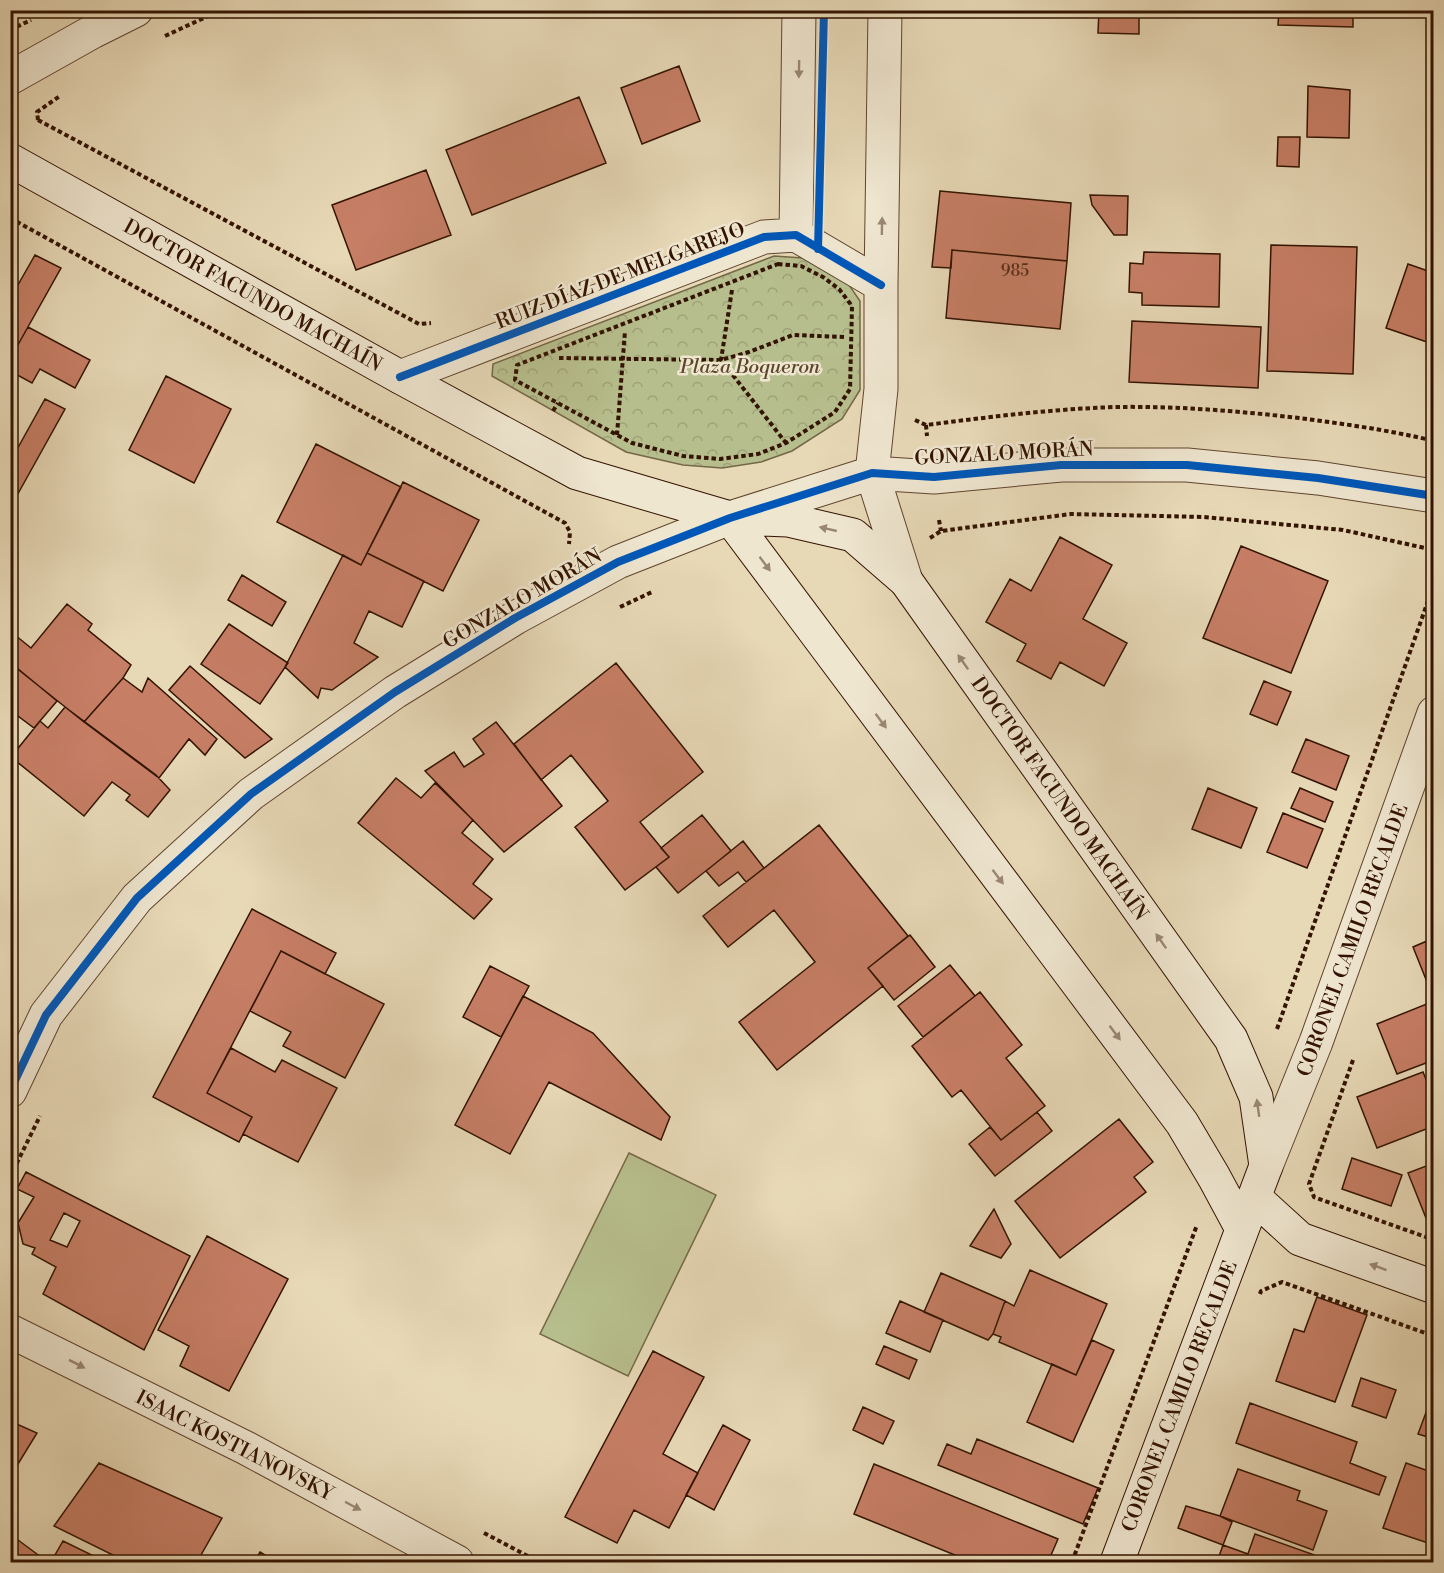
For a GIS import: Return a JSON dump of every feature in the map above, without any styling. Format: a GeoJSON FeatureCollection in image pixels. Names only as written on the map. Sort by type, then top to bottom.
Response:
{"type":"FeatureCollection","features":[{"type":"Feature","properties":{"kind":"street"},"geometry":{"type":"LineString","coordinates":[[10,78],[136,10]]}},
{"type":"Feature","properties":{"kind":"street"},"geometry":{"type":"LineString","coordinates":[[799,10],[796,235],[881,285]]}},
{"type":"Feature","properties":{"kind":"street"},"geometry":{"type":"LineString","coordinates":[[885,10],[881,389],[872,473],[906,581]]}},
{"type":"Feature","properties":{"kind":"street","name":"DOCTOR FACUNDO MACHAÍN"},"geometry":{"type":"LineString","coordinates":[[10,160],[577,473],[730,518],[788,520],[853,535],[906,581],[1231,1040],[1256,1097],[1266,1166],[1242,1230]]}},
{"type":"Feature","properties":{"kind":"street","name":"RUIZ DÍAZ DE MELGAREJO"},"geometry":{"type":"LineString","coordinates":[[400,376],[764,237],[796,235]]}},
{"type":"Feature","properties":{"kind":"street","name":"GONZALO MORÁN"},"geometry":{"type":"LineString","coordinates":[[10,1091],[46,1015],[137,898],[251,794],[395,692],[515,618],[618,562],[730,518],[872,473],[933,477],[1061,465],[1187,465],[1318,478],[1434,496]]}},
{"type":"Feature","properties":{"kind":"street"},"geometry":{"type":"LineString","coordinates":[[730,518],[1182,1123],[1242,1230]]}},
{"type":"Feature","properties":{"kind":"street","name":"CORONEL CAMILO RECALDE"},"geometry":{"type":"LineString","coordinates":[[1266,1166],[1316,1042],[1434,713]]}},
{"type":"Feature","properties":{"kind":"street"},"geometry":{"type":"LineString","coordinates":[[1254,1197],[1300,1239],[1434,1287]]}},
{"type":"Feature","properties":{"kind":"street","name":"CORONEL CAMILO RECALDE"},"geometry":{"type":"LineString","coordinates":[[1117,1563],[1242,1230]]}},
{"type":"Feature","properties":{"kind":"street","name":"ISAAC KOSTIANOVSKY"},"geometry":{"type":"LineString","coordinates":[[10,1331],[246,1448],[457,1563]]}},
{"type":"Feature","properties":{"kind":"path"},"geometry":{"type":"LineString","coordinates":[[31,127],[38,120],[420,324],[441,322]]}},
{"type":"Feature","properties":{"kind":"path"},"geometry":{"type":"LineString","coordinates":[[10,218],[565,523],[570,532],[570,544],[560,549]]}},
{"type":"Feature","properties":{"kind":"path"},"geometry":{"type":"LineString","coordinates":[[778,264],[801,266],[840,289],[852,306],[850,389],[835,412],[786,443],[758,454],[720,459],[683,456],[632,443],[515,380],[517,365],[625,324],[778,264]]}},
{"type":"Feature","properties":{"kind":"path"},"geometry":{"type":"LineString","coordinates":[[733,282],[721,360],[786,443]]}},
{"type":"Feature","properties":{"kind":"path"},"geometry":{"type":"LineString","coordinates":[[617,435],[625,324]]}},
{"type":"Feature","properties":{"kind":"path"},"geometry":{"type":"LineString","coordinates":[[558,358],[721,360],[793,335],[835,336]]}},
{"type":"Feature","properties":{"kind":"path"},"geometry":{"type":"LineString","coordinates":[[536,358],[547,358]]}},
{"type":"Feature","properties":{"kind":"path"},"geometry":{"type":"LineString","coordinates":[[553,411],[558,403]]}},
{"type":"Feature","properties":{"kind":"path"},"geometry":{"type":"LineString","coordinates":[[506,491],[511,484]]}},
{"type":"Feature","properties":{"kind":"path"},"geometry":{"type":"LineString","coordinates":[[939,520],[941,531],[1071,514],[1204,517],[1343,530],[1434,550]]}},
{"type":"Feature","properties":{"kind":"path"},"geometry":{"type":"LineString","coordinates":[[611,611],[653,592]]}},
{"type":"Feature","properties":{"kind":"path"},"geometry":{"type":"LineString","coordinates":[[10,1178],[44,1106]]}},
{"type":"Feature","properties":{"kind":"path"},"geometry":{"type":"LineString","coordinates":[[1309,1184],[1314,1197],[1434,1240]]}},
{"type":"Feature","properties":{"kind":"path"},"geometry":{"type":"LineString","coordinates":[[1072,1563],[1198,1222]]}},
{"type":"Feature","properties":{"kind":"path"},"geometry":{"type":"LineString","coordinates":[[1257,1302],[1261,1291],[1282,1282],[1434,1336]]}},
{"type":"Feature","properties":{"kind":"path"},"geometry":{"type":"LineString","coordinates":[[478,1530],[538,1563]]}},
{"type":"Feature","properties":{"kind":"green space","name":"Plaza Boqueron"},"geometry":{"type":"Polygon","coordinates":[[[774,256],[803,258],[847,282],[860,301],[860,390],[842,419],[792,451],[761,462],[722,468],[683,465],[626,452],[492,376],[493,364],[774,256]]]}},
{"type":"Feature","properties":{"kind":"green space"},"geometry":{"type":"Polygon","coordinates":[[[629,1153],[716,1195],[628,1376],[540,1334],[629,1153]]]}},
{"type":"Feature","properties":{"kind":"building"},"geometry":{"type":"Polygon","coordinates":[[[1099,10],[1139,10],[1139,34],[1098,33],[1099,10]]]}},
{"type":"Feature","properties":{"kind":"building"},"geometry":{"type":"Polygon","coordinates":[[[1279,10],[1353,10],[1353,27],[1278,25],[1279,10]]]}},
{"type":"Feature","properties":{"kind":"building"},"geometry":{"type":"Polygon","coordinates":[[[679,66],[700,121],[642,144],[621,88],[679,66]]]}},
{"type":"Feature","properties":{"kind":"building"},"geometry":{"type":"Polygon","coordinates":[[[1308,86],[1350,90],[1349,138],[1307,137],[1308,86]]]}},
{"type":"Feature","properties":{"kind":"building"},"geometry":{"type":"Polygon","coordinates":[[[579,97],[606,163],[472,215],[446,150],[579,97]]]}},
{"type":"Feature","properties":{"kind":"building"},"geometry":{"type":"Polygon","coordinates":[[[1278,137],[1300,137],[1299,167],[1277,166],[1278,137]]]}},
{"type":"Feature","properties":{"kind":"building"},"geometry":{"type":"Polygon","coordinates":[[[426,170],[451,235],[356,270],[332,205],[426,170]]]}},
{"type":"Feature","properties":{"kind":"building"},"geometry":{"type":"Polygon","coordinates":[[[940,191],[1071,203],[1067,261],[952,250],[951,268],[932,267],[940,191]]]}},
{"type":"Feature","properties":{"kind":"building"},"geometry":{"type":"Polygon","coordinates":[[[1090,195],[1128,196],[1127,235],[1114,235],[1092,205],[1090,195]]]}},
{"type":"Feature","properties":{"kind":"building"},"geometry":{"type":"Polygon","coordinates":[[[1271,245],[1357,247],[1353,374],[1267,371],[1271,245]]]}},
{"type":"Feature","properties":{"kind":"building"},"geometry":{"type":"Polygon","coordinates":[[[952,250],[1067,261],[1060,329],[946,318],[952,250]]]}},
{"type":"Feature","properties":{"kind":"building"},"geometry":{"type":"Polygon","coordinates":[[[1144,252],[1220,254],[1219,307],[1142,305],[1142,293],[1129,292],[1130,263],[1143,264],[1144,252]]]}},
{"type":"Feature","properties":{"kind":"building"},"geometry":{"type":"Polygon","coordinates":[[[35,255],[61,268],[10,359],[10,299],[35,255]]]}},
{"type":"Feature","properties":{"kind":"building"},"geometry":{"type":"Polygon","coordinates":[[[1408,264],[1434,273],[1434,321],[1427,342],[1386,328],[1408,264]]]}},
{"type":"Feature","properties":{"kind":"building"},"geometry":{"type":"Polygon","coordinates":[[[1132,321],[1261,327],[1258,388],[1129,382],[1132,321]]]}},
{"type":"Feature","properties":{"kind":"building"},"geometry":{"type":"Polygon","coordinates":[[[28,327],[90,360],[75,388],[40,369],[32,383],[10,371],[10,359],[28,327]]]}},
{"type":"Feature","properties":{"kind":"building"},"geometry":{"type":"Polygon","coordinates":[[[166,376],[231,409],[194,483],[129,450],[166,376]]]}},
{"type":"Feature","properties":{"kind":"building"},"geometry":{"type":"Polygon","coordinates":[[[45,399],[65,409],[10,508],[10,462],[45,399]]]}},
{"type":"Feature","properties":{"kind":"building"},"geometry":{"type":"Polygon","coordinates":[[[316,444],[401,487],[361,565],[277,522],[316,444]]]}},
{"type":"Feature","properties":{"kind":"building"},"geometry":{"type":"Polygon","coordinates":[[[403,482],[479,520],[443,591],[367,553],[403,482]]]}},
{"type":"Feature","properties":{"kind":"building"},"geometry":{"type":"Polygon","coordinates":[[[1060,537],[1112,565],[1083,619],[1127,643],[1104,686],[1060,662],[1051,679],[1017,661],[1026,644],[986,622],[1010,579],[1031,591],[1060,537]]]}},
{"type":"Feature","properties":{"kind":"building"},"geometry":{"type":"Polygon","coordinates":[[[1241,546],[1328,581],[1291,673],[1203,638],[1241,546]]]}},
{"type":"Feature","properties":{"kind":"building"},"geometry":{"type":"Polygon","coordinates":[[[367,553],[424,581],[402,627],[369,611],[354,643],[378,657],[332,690],[321,688],[318,698],[285,667],[343,555],[361,565],[367,553]]]}},
{"type":"Feature","properties":{"kind":"building"},"geometry":{"type":"Polygon","coordinates":[[[242,575],[286,602],[272,626],[228,600],[242,575]]]}},
{"type":"Feature","properties":{"kind":"building"},"geometry":{"type":"Polygon","coordinates":[[[67,604],[92,624],[88,630],[131,665],[123,678],[84,722],[10,663],[10,631],[31,648],[67,604]]]}},
{"type":"Feature","properties":{"kind":"building"},"geometry":{"type":"Polygon","coordinates":[[[229,624],[288,663],[260,704],[201,664],[229,624]]]}},
{"type":"Feature","properties":{"kind":"building"},"geometry":{"type":"Polygon","coordinates":[[[616,663],[703,772],[640,822],[669,857],[625,890],[575,827],[608,801],[571,755],[541,780],[514,744],[616,663]]]}},
{"type":"Feature","properties":{"kind":"building"},"geometry":{"type":"Polygon","coordinates":[[[190,666],[272,739],[245,758],[169,690],[190,666]]]}},
{"type":"Feature","properties":{"kind":"building"},"geometry":{"type":"Polygon","coordinates":[[[17,668],[57,701],[34,728],[10,710],[14,705],[10,702],[10,675],[17,668]]]}},
{"type":"Feature","properties":{"kind":"building"},"geometry":{"type":"Polygon","coordinates":[[[123,678],[142,692],[148,678],[217,739],[205,755],[189,739],[159,778],[84,722],[123,678]]]}},
{"type":"Feature","properties":{"kind":"building"},"geometry":{"type":"Polygon","coordinates":[[[1264,681],[1291,692],[1277,725],[1250,714],[1264,681]]]}},
{"type":"Feature","properties":{"kind":"building"},"geometry":{"type":"Polygon","coordinates":[[[65,707],[156,775],[170,790],[148,817],[126,800],[130,795],[112,782],[84,816],[11,757],[40,721],[48,728],[65,707]]]}},
{"type":"Feature","properties":{"kind":"building"},"geometry":{"type":"Polygon","coordinates":[[[496,722],[562,806],[504,852],[425,771],[454,752],[464,767],[484,754],[473,739],[496,722]]]}},
{"type":"Feature","properties":{"kind":"building"},"geometry":{"type":"Polygon","coordinates":[[[1306,739],[1349,756],[1336,790],[1292,772],[1306,739]]]}},
{"type":"Feature","properties":{"kind":"building"},"geometry":{"type":"Polygon","coordinates":[[[396,778],[421,798],[435,783],[473,820],[462,833],[493,859],[473,884],[492,899],[474,919],[358,823],[396,778]]]}},
{"type":"Feature","properties":{"kind":"building"},"geometry":{"type":"Polygon","coordinates":[[[1208,788],[1257,808],[1241,848],[1192,829],[1208,788]]]}},
{"type":"Feature","properties":{"kind":"building"},"geometry":{"type":"Polygon","coordinates":[[[1300,788],[1333,802],[1325,822],[1291,808],[1300,788]]]}},
{"type":"Feature","properties":{"kind":"building"},"geometry":{"type":"Polygon","coordinates":[[[1283,813],[1323,829],[1307,868],[1267,852],[1283,813]]]}},
{"type":"Feature","properties":{"kind":"building"},"geometry":{"type":"Polygon","coordinates":[[[702,815],[731,851],[678,893],[656,867],[669,857],[661,848],[702,815]]]}},
{"type":"Feature","properties":{"kind":"building"},"geometry":{"type":"Polygon","coordinates":[[[819,825],[908,936],[868,968],[883,986],[777,1070],[739,1022],[815,962],[774,910],[728,947],[703,916],[819,825]]]}},
{"type":"Feature","properties":{"kind":"building"},"geometry":{"type":"Polygon","coordinates":[[[743,841],[764,868],[746,882],[738,872],[719,886],[706,871],[743,841]]]}},
{"type":"Feature","properties":{"kind":"building"},"geometry":{"type":"Polygon","coordinates":[[[252,909],[336,953],[325,974],[281,951],[207,1093],[252,1117],[239,1142],[153,1097],[252,909]]]}},
{"type":"Feature","properties":{"kind":"building"},"geometry":{"type":"Polygon","coordinates":[[[910,935],[935,967],[894,1000],[868,968],[910,935]]]}},
{"type":"Feature","properties":{"kind":"building"},"geometry":{"type":"Polygon","coordinates":[[[1434,938],[1434,997],[1433,997],[1413,947],[1434,938]]]}},
{"type":"Feature","properties":{"kind":"building"},"geometry":{"type":"Polygon","coordinates":[[[281,951],[384,1004],[345,1078],[283,1046],[291,1032],[250,1011],[281,951]]]}},
{"type":"Feature","properties":{"kind":"building"},"geometry":{"type":"Polygon","coordinates":[[[950,965],[975,996],[923,1037],[898,1006],[950,965]]]}},
{"type":"Feature","properties":{"kind":"building"},"geometry":{"type":"Polygon","coordinates":[[[490,966],[529,986],[501,1037],[463,1017],[490,966]]]}},
{"type":"Feature","properties":{"kind":"building"},"geometry":{"type":"Polygon","coordinates":[[[980,992],[1022,1045],[1006,1058],[1045,1106],[1001,1140],[961,1090],[952,1097],[912,1046],[980,992]]]}},
{"type":"Feature","properties":{"kind":"building"},"geometry":{"type":"Polygon","coordinates":[[[523,996],[593,1033],[670,1117],[661,1140],[549,1082],[510,1154],[455,1125],[523,996]]]}},
{"type":"Feature","properties":{"kind":"building"},"geometry":{"type":"Polygon","coordinates":[[[1434,1001],[1434,1060],[1397,1074],[1377,1024],[1434,1001]]]}},
{"type":"Feature","properties":{"kind":"building"},"geometry":{"type":"Polygon","coordinates":[[[231,1048],[275,1072],[282,1060],[337,1088],[298,1162],[243,1134],[252,1117],[207,1093],[231,1048]]]}},
{"type":"Feature","properties":{"kind":"building"},"geometry":{"type":"Polygon","coordinates":[[[1423,1072],[1434,1099],[1434,1126],[1377,1148],[1357,1097],[1423,1072]]]}},
{"type":"Feature","properties":{"kind":"building"},"geometry":{"type":"Polygon","coordinates":[[[1037,1112],[1052,1131],[995,1176],[969,1144],[990,1127],[1001,1140],[1037,1112]]]}},
{"type":"Feature","properties":{"kind":"building"},"geometry":{"type":"Polygon","coordinates":[[[1119,1119],[1153,1162],[1134,1177],[1146,1192],[1060,1258],[1015,1201],[1119,1119]]]}},
{"type":"Feature","properties":{"kind":"building"},"geometry":{"type":"Polygon","coordinates":[[[1352,1158],[1402,1175],[1391,1206],[1342,1189],[1352,1158]]]}},
{"type":"Feature","properties":{"kind":"building"},"geometry":{"type":"Polygon","coordinates":[[[1434,1163],[1434,1221],[1428,1223],[1408,1173],[1434,1163]]]}},
{"type":"Feature","properties":{"kind":"building"},"geometry":{"type":"Polygon","coordinates":[[[26,1172],[190,1256],[144,1350],[43,1294],[56,1267],[32,1254],[35,1248],[23,1244],[18,1223],[34,1197],[17,1189],[26,1172]],[[64,1213],[50,1240],[67,1247],[80,1221],[64,1213]]]}},
{"type":"Feature","properties":{"kind":"building"},"geometry":{"type":"Polygon","coordinates":[[[994,1209],[1011,1244],[1001,1258],[970,1246],[994,1209]]]}},
{"type":"Feature","properties":{"kind":"building"},"geometry":{"type":"Polygon","coordinates":[[[207,1236],[288,1279],[229,1391],[180,1366],[189,1346],[158,1330],[207,1236]]]}},
{"type":"Feature","properties":{"kind":"building"},"geometry":{"type":"Polygon","coordinates":[[[1030,1270],[1107,1304],[1076,1375],[999,1342],[1001,1337],[993,1334],[1005,1301],[1014,1306],[1030,1270]]]}},
{"type":"Feature","properties":{"kind":"building"},"geometry":{"type":"Polygon","coordinates":[[[941,1273],[1005,1301],[993,1334],[988,1340],[924,1312],[941,1273]]]}},
{"type":"Feature","properties":{"kind":"building"},"geometry":{"type":"Polygon","coordinates":[[[1317,1297],[1367,1315],[1335,1402],[1276,1381],[1294,1329],[1304,1332],[1317,1297]]]}},
{"type":"Feature","properties":{"kind":"building"},"geometry":{"type":"Polygon","coordinates":[[[900,1301],[943,1320],[930,1352],[886,1333],[900,1301]]]}},
{"type":"Feature","properties":{"kind":"building"},"geometry":{"type":"Polygon","coordinates":[[[1092,1340],[1114,1350],[1073,1442],[1027,1422],[1052,1364],[1076,1375],[1092,1340]]]}},
{"type":"Feature","properties":{"kind":"building"},"geometry":{"type":"Polygon","coordinates":[[[884,1346],[917,1360],[909,1379],[876,1364],[884,1346]]]}},
{"type":"Feature","properties":{"kind":"building"},"geometry":{"type":"Polygon","coordinates":[[[653,1351],[704,1377],[663,1454],[698,1473],[669,1528],[634,1510],[617,1543],[565,1517],[653,1351]]]}},
{"type":"Feature","properties":{"kind":"building"},"geometry":{"type":"Polygon","coordinates":[[[1361,1378],[1396,1390],[1386,1418],[1352,1406],[1361,1378]]]}},
{"type":"Feature","properties":{"kind":"building"},"geometry":{"type":"Polygon","coordinates":[[[1434,1391],[1434,1439],[1418,1434],[1434,1391]]]}},
{"type":"Feature","properties":{"kind":"building"},"geometry":{"type":"Polygon","coordinates":[[[1250,1403],[1357,1442],[1350,1463],[1386,1477],[1379,1495],[1236,1443],[1250,1403]]]}},
{"type":"Feature","properties":{"kind":"building"},"geometry":{"type":"Polygon","coordinates":[[[863,1407],[894,1421],[883,1444],[853,1430],[863,1407]]]}},
{"type":"Feature","properties":{"kind":"building"},"geometry":{"type":"Polygon","coordinates":[[[10,1421],[37,1433],[10,1477],[10,1421]]]}},
{"type":"Feature","properties":{"kind":"building"},"geometry":{"type":"Polygon","coordinates":[[[723,1425],[750,1440],[714,1510],[686,1495],[723,1425]]]}},
{"type":"Feature","properties":{"kind":"building"},"geometry":{"type":"Polygon","coordinates":[[[977,1439],[1098,1488],[1083,1524],[938,1465],[947,1444],[971,1454],[977,1439]]]}},
{"type":"Feature","properties":{"kind":"building"},"geometry":{"type":"Polygon","coordinates":[[[99,1463],[222,1518],[197,1562],[127,1562],[54,1526],[99,1463]]]}},
{"type":"Feature","properties":{"kind":"building"},"geometry":{"type":"Polygon","coordinates":[[[1406,1463],[1434,1473],[1434,1545],[1383,1528],[1406,1463]]]}},
{"type":"Feature","properties":{"kind":"building"},"geometry":{"type":"Polygon","coordinates":[[[874,1464],[1058,1539],[1048,1562],[972,1562],[854,1514],[874,1464]]]}},
{"type":"Feature","properties":{"kind":"building"},"geometry":{"type":"Polygon","coordinates":[[[1238,1469],[1300,1491],[1297,1500],[1327,1511],[1313,1550],[1220,1516],[1238,1469]]]}},
{"type":"Feature","properties":{"kind":"building"},"geometry":{"type":"Polygon","coordinates":[[[1186,1506],[1232,1522],[1223,1545],[1178,1528],[1186,1506]]]}},
{"type":"Feature","properties":{"kind":"building"},"geometry":{"type":"Polygon","coordinates":[[[10,1534],[45,1560],[43,1562],[10,1562],[10,1534]]]}},
{"type":"Feature","properties":{"kind":"building"},"geometry":{"type":"Polygon","coordinates":[[[1255,1534],[1334,1562],[1245,1562],[1255,1534]]]}},
{"type":"Feature","properties":{"kind":"building"},"geometry":{"type":"Polygon","coordinates":[[[63,1541],[100,1559],[98,1562],[51,1562],[63,1541]]]}},
{"type":"Feature","properties":{"kind":"building"},"geometry":{"type":"Polygon","coordinates":[[[1223,1545],[1248,1554],[1245,1562],[1217,1562],[1223,1545]]]}},
{"type":"Feature","properties":{"kind":"building"},"geometry":{"type":"Polygon","coordinates":[[[260,1552],[268,1557],[279,1562],[254,1562],[260,1552]]]}},
{"type":"Feature","properties":{"kind":"cycle path"},"geometry":{"type":"LineString","coordinates":[[818,249],[824,10]]}},
{"type":"Feature","properties":{"kind":"cycle path"},"geometry":{"type":"LineString","coordinates":[[400,377],[764,237],[796,235],[881,285]]}},
{"type":"Feature","properties":{"kind":"cycle path"},"geometry":{"type":"LineString","coordinates":[[10,1091],[46,1015],[137,898],[251,794],[395,692],[515,618],[618,562],[730,518],[872,473],[934,477],[1061,465],[1187,465],[1318,478],[1434,496]]}}]}
